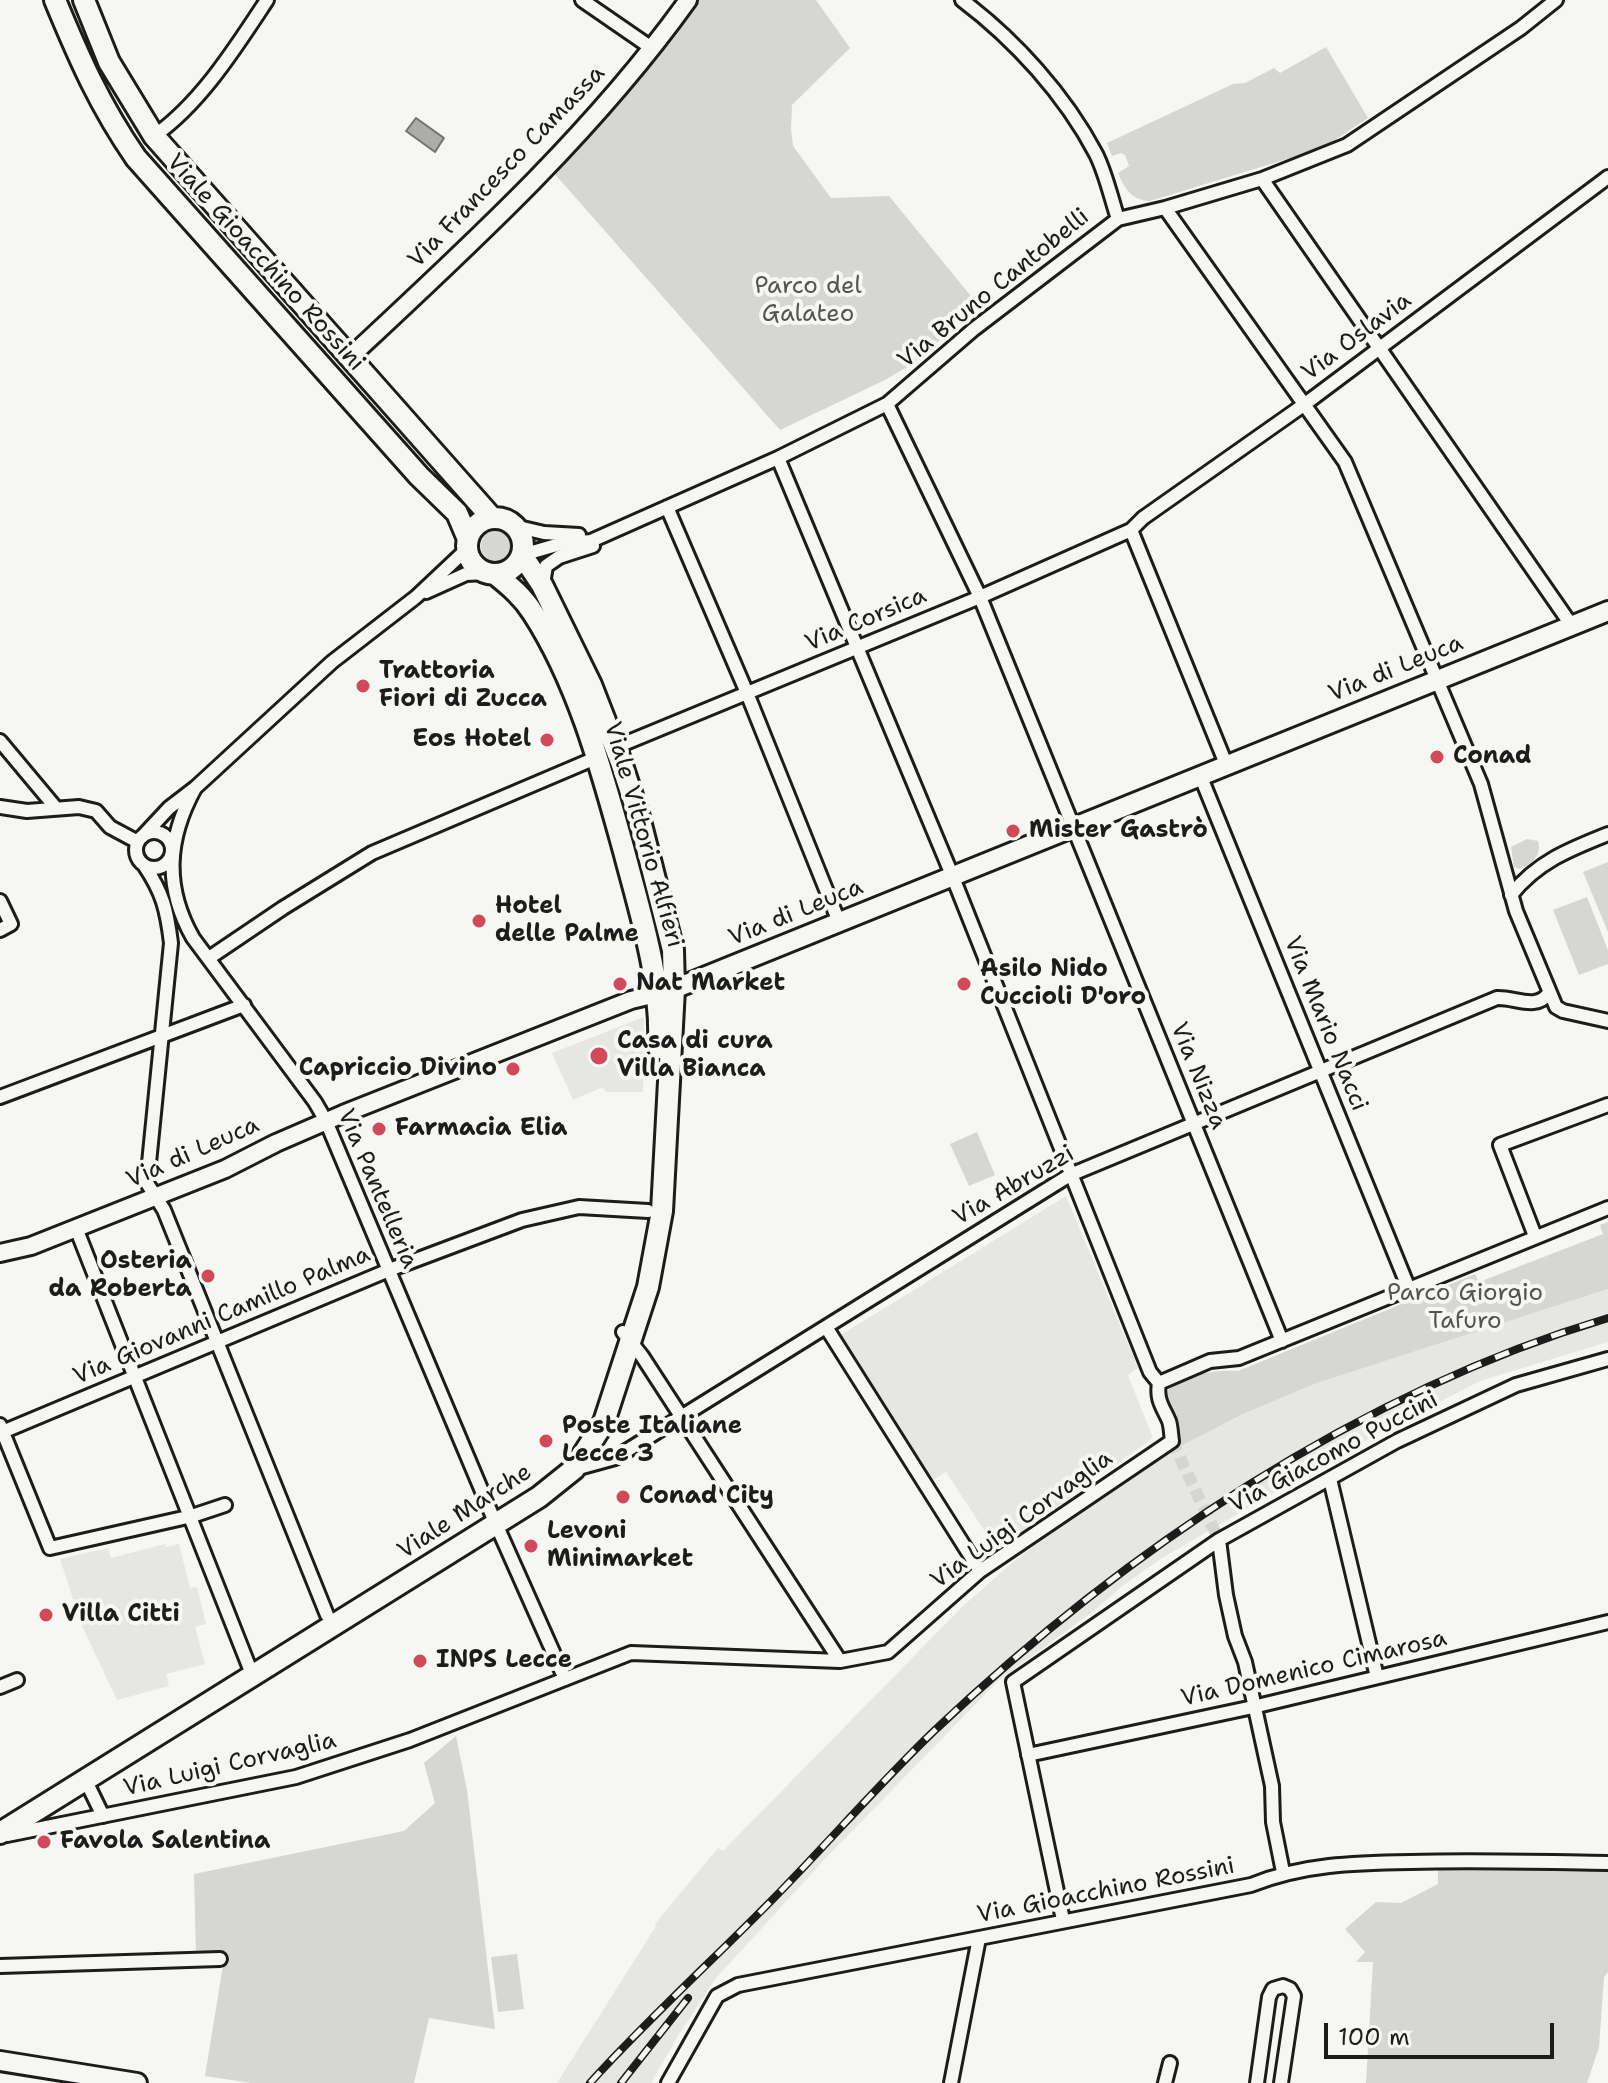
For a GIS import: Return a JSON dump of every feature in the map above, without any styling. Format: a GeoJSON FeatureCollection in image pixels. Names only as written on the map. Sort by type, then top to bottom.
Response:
{"type":"FeatureCollection","features":[{"type":"Feature","properties":{"kind":"main road","name":"Viale Gioacchino Rossini"},"geometry":{"type":"LineString","coordinates":[[55,0],[88,81],[136,158],[419,476],[457,513],[468,544]]}},
{"type":"Feature","properties":{"kind":"main road","name":"Viale Gioacchino Rossini"},"geometry":{"type":"LineString","coordinates":[[84,0],[109,62],[154,136],[492,518]]}},
{"type":"Feature","properties":{"kind":"main road"},"geometry":{"type":"LineString","coordinates":[[492,518],[504,519],[514,526],[523,544],[522,555],[507,572],[491,573],[470,559],[468,544],[473,529],[482,521],[492,518]]}},
{"type":"Feature","properties":{"kind":"main road","name":"Viale Vittorio Alfieri"},"geometry":{"type":"LineString","coordinates":[[522,555],[542,585],[591,685],[607,752]]}},
{"type":"Feature","properties":{"kind":"main road","name":"Viale Vittorio Alfieri"},"geometry":{"type":"LineString","coordinates":[[491,573],[515,590],[533,613],[639,817],[673,950],[666,991]]}},
{"type":"Feature","properties":{"kind":"main road","name":"Via di Leuca"},"geometry":{"type":"LineString","coordinates":[[666,991],[1608,611]]}},
{"type":"Feature","properties":{"kind":"main road","name":"Viale Marche"},"geometry":{"type":"LineString","coordinates":[[0,1834],[250,1670],[327,1615],[494,1519],[539,1497],[574,1469],[604,1422],[627,1337],[653,1179],[660,1027],[666,991]]}},
{"type":"Feature","properties":{"kind":"main road","name":"Viale Marche"},"geometry":{"type":"LineString","coordinates":[[0,1818],[250,1670],[377,1600],[494,1519],[566,1459],[591,1415],[648,1287],[662,1211],[666,991]]}},
{"type":"Feature","properties":{"kind":"main road"},"geometry":{"type":"LineString","coordinates":[[0,2061],[137,2083]]}},
{"type":"Feature","properties":{"kind":"street"},"geometry":{"type":"LineString","coordinates":[[154,136],[167,127],[227,61],[267,0]]}},
{"type":"Feature","properties":{"kind":"street"},"geometry":{"type":"LineString","coordinates":[[582,0],[653,49]]}},
{"type":"Feature","properties":{"kind":"street","name":"Via Francesco Camassa"},"geometry":{"type":"LineString","coordinates":[[349,358],[497,219],[571,142],[653,49],[688,0]]}},
{"type":"Feature","properties":{"kind":"street"},"geometry":{"type":"LineString","coordinates":[[962,0],[1007,39],[1055,92],[1096,155],[1118,219]]}},
{"type":"Feature","properties":{"kind":"street","name":"Via Bruno Cantobelli"},"geometry":{"type":"LineString","coordinates":[[610,531],[778,458],[887,404],[974,329],[1118,219],[1262,179],[1347,145],[1521,28],[1556,0]]}},
{"type":"Feature","properties":{"kind":"street","name":"Via Oslavia"},"geometry":{"type":"LineString","coordinates":[[1131,530],[1143,518],[1305,404],[1608,177]]}},
{"type":"Feature","properties":{"kind":"street"},"geometry":{"type":"LineString","coordinates":[[1262,179],[1572,626]]}},
{"type":"Feature","properties":{"kind":"street"},"geometry":{"type":"LineString","coordinates":[[1165,208],[1345,462],[1481,784],[1511,895],[1556,1007],[1608,1021]]}},
{"type":"Feature","properties":{"kind":"street","name":"Via Nizza"},"geometry":{"type":"LineString","coordinates":[[887,404],[980,597],[1282,1341]]}},
{"type":"Feature","properties":{"kind":"street","name":"Via Luigi Corvaglia"},"geometry":{"type":"LineString","coordinates":[[0,1834],[296,1777],[410,1740],[631,1653],[840,1661],[888,1652],[980,1571],[1172,1441],[1169,1422],[1161,1409],[1157,1393],[1159,1383],[1150,1372],[952,875],[778,458]]}},
{"type":"Feature","properties":{"kind":"street"},"geometry":{"type":"LineString","coordinates":[[667,507],[747,693],[839,922]]}},
{"type":"Feature","properties":{"kind":"street"},"geometry":{"type":"LineString","coordinates":[[514,526],[570,536],[610,531]]}},
{"type":"Feature","properties":{"kind":"street"},"geometry":{"type":"LineString","coordinates":[[1131,530],[1226,764]]}},
{"type":"Feature","properties":{"kind":"street","name":"Via Corsica"},"geometry":{"type":"LineString","coordinates":[[209,958],[372,853],[980,597],[1131,530]]}},
{"type":"Feature","properties":{"kind":"street"},"geometry":{"type":"LineString","coordinates":[[522,555],[560,544],[591,541],[610,531]]}},
{"type":"Feature","properties":{"kind":"street"},"geometry":{"type":"LineString","coordinates":[[542,585],[546,566],[559,557],[593,546],[610,531]]}},
{"type":"Feature","properties":{"kind":"street"},"geometry":{"type":"LineString","coordinates":[[327,1615],[164,1210],[147,1183],[171,943],[166,906],[156,882],[136,850],[140,840],[169,808],[195,788],[332,662],[416,597],[468,544]]}},
{"type":"Feature","properties":{"kind":"street"},"geometry":{"type":"LineString","coordinates":[[416,597],[466,574],[491,573]]}},
{"type":"Feature","properties":{"kind":"street"},"geometry":{"type":"LineString","coordinates":[[0,741],[56,808]]}},
{"type":"Feature","properties":{"kind":"street","name":"Via Mario Nacci"},"geometry":{"type":"LineString","coordinates":[[1200,775],[1409,1289]]}},
{"type":"Feature","properties":{"kind":"street","name":"Via Pantelleria"},"geometry":{"type":"LineString","coordinates":[[195,788],[182,812],[172,849],[180,915],[193,938],[326,1121],[565,1679]]}},
{"type":"Feature","properties":{"kind":"street"},"geometry":{"type":"LineString","coordinates":[[0,807],[27,811],[79,807],[96,811],[110,827],[140,840]]}},
{"type":"Feature","properties":{"kind":"street"},"geometry":{"type":"LineString","coordinates":[[140,840],[154,832],[161,833],[172,849],[166,863],[151,868],[144,865]]}},
{"type":"Feature","properties":{"kind":"street"},"geometry":{"type":"LineString","coordinates":[[1511,895],[1541,864],[1608,834]]}},
{"type":"Feature","properties":{"kind":"street"},"geometry":{"type":"LineString","coordinates":[[0,901],[11,924],[0,930]]}},
{"type":"Feature","properties":{"kind":"street"},"geometry":{"type":"LineString","coordinates":[[171,943],[180,938],[193,938]]}},
{"type":"Feature","properties":{"kind":"street","name":"Via di Leuca"},"geometry":{"type":"LineString","coordinates":[[0,1253],[31,1246],[225,1169],[326,1121],[631,1000],[666,991]]}},
{"type":"Feature","properties":{"kind":"street","name":"Via Abruzzi"},"geometry":{"type":"LineString","coordinates":[[574,1469],[615,1458],[1070,1175],[1497,998],[1508,997],[1531,1003],[1543,1000],[1549,993]]}},
{"type":"Feature","properties":{"kind":"street"},"geometry":{"type":"LineString","coordinates":[[0,1097],[244,1005]]}},
{"type":"Feature","properties":{"kind":"street"},"geometry":{"type":"LineString","coordinates":[[1535,1236],[1500,1145],[1608,1105]]}},
{"type":"Feature","properties":{"kind":"street","name":"Via Giovanni Camillo Palma"},"geometry":{"type":"LineString","coordinates":[[1,1430],[389,1270],[522,1220],[579,1207],[648,1211]]}},
{"type":"Feature","properties":{"kind":"street"},"geometry":{"type":"LineString","coordinates":[[1159,1383],[1210,1361],[1239,1358],[1608,1208]]}},
{"type":"Feature","properties":{"kind":"street"},"geometry":{"type":"LineString","coordinates":[[76,1228],[192,1516],[250,1670]]}},
{"type":"Feature","properties":{"kind":"street"},"geometry":{"type":"LineString","coordinates":[[826,1327],[980,1571]]}},
{"type":"Feature","properties":{"kind":"street"},"geometry":{"type":"LineString","coordinates":[[627,1337],[840,1661]]}},
{"type":"Feature","properties":{"kind":"street","name":"Via Giacomo Puccini"},"geometry":{"type":"LineString","coordinates":[[1283,1872],[1273,1822],[1272,1786],[1245,1662],[1235,1636],[1226,1595],[1219,1540],[1397,1441],[1516,1385],[1608,1359]]}},
{"type":"Feature","properties":{"kind":"street"},"geometry":{"type":"LineString","coordinates":[[1,1430],[50,1548],[192,1516],[225,1505]]}},
{"type":"Feature","properties":{"kind":"street"},"geometry":{"type":"LineString","coordinates":[[1330,1479],[1377,1677]]}},
{"type":"Feature","properties":{"kind":"street"},"geometry":{"type":"LineString","coordinates":[[1063,1920],[1013,1682],[1219,1540]]}},
{"type":"Feature","properties":{"kind":"street","name":"Via Domenico Cimarosa"},"geometry":{"type":"LineString","coordinates":[[1028,1755],[1253,1707],[1608,1622]]}},
{"type":"Feature","properties":{"kind":"street"},"geometry":{"type":"LineString","coordinates":[[0,1687],[17,1680]]}},
{"type":"Feature","properties":{"kind":"street","name":"Via Luigi Corvaglia"},"geometry":{"type":"LineString","coordinates":[[85,1779],[103,1816]]}},
{"type":"Feature","properties":{"kind":"street","name":"Via Gioacchino Rossini"},"geometry":{"type":"LineString","coordinates":[[668,2083],[717,1996],[738,1985],[1251,1885],[1283,1872],[1328,1865],[1395,1862],[1608,1863]]}},
{"type":"Feature","properties":{"kind":"street"},"geometry":{"type":"LineString","coordinates":[[951,2083],[979,1938]]}},
{"type":"Feature","properties":{"kind":"street"},"geometry":{"type":"LineString","coordinates":[[0,1966],[220,1959]]}},
{"type":"Feature","properties":{"kind":"street"},"geometry":{"type":"LineString","coordinates":[[1257,2083],[1269,1997],[1273,1989],[1283,1986],[1290,1989],[1294,1996],[1281,2083]]}},
{"type":"Feature","properties":{"kind":"street"},"geometry":{"type":"LineString","coordinates":[[1165,2083],[1170,2063]]}},
{"type":"Feature","properties":{"kind":"shaded area"},"geometry":{"type":"Polygon","coordinates":[[[416,118],[444,138],[435,152],[406,131],[416,118]]]}},
{"type":"Feature","properties":{"kind":"shaded area","name":"Casa di cura Villa Bianca"},"geometry":{"type":"Polygon","coordinates":[[[644,1017],[643,1092],[606,1092],[603,1087],[573,1100],[552,1053],[644,1017]]]}},
{"type":"Feature","properties":{"kind":"shaded area"},"geometry":{"type":"Polygon","coordinates":[[[1066,1196],[1138,1368],[1128,1375],[1153,1438],[997,1550],[946,1472],[929,1482],[841,1335],[1066,1196]]]}},
{"type":"Feature","properties":{"kind":"shaded area"},"geometry":{"type":"Polygon","coordinates":[[[1608,1289],[1608,1342],[1480,1381],[1355,1446],[1162,1558],[1000,1679],[825,1859],[716,1978],[651,2083],[557,2083],[655,1924],[718,1848],[723,1851],[962,1607],[1014,1561],[1080,1512],[1181,1446],[1241,1415],[1314,1384],[1608,1289]]]}},
{"type":"Feature","properties":{"kind":"shaded area"},"geometry":{"type":"Polygon","coordinates":[[[165,1544],[166,1547],[179,1544],[190,1588],[197,1587],[206,1624],[195,1627],[205,1664],[166,1674],[169,1686],[117,1700],[82,1626],[60,1559],[108,1548],[111,1558],[165,1544]]]}},
{"type":"Feature","properties":{"kind":"green space","name":"Parco del Galateo"},"geometry":{"type":"Polygon","coordinates":[[[695,0],[816,0],[850,48],[792,105],[793,146],[831,198],[889,196],[979,306],[914,363],[780,430],[553,172],[695,0]]]}},
{"type":"Feature","properties":{"kind":"green space"},"geometry":{"type":"Polygon","coordinates":[[[1326,47],[1368,118],[1323,148],[1150,201],[1138,199],[1126,189],[1118,173],[1129,166],[1125,155],[1112,156],[1107,143],[1233,84],[1245,83],[1274,68],[1280,73],[1326,47]]]}},
{"type":"Feature","properties":{"kind":"green space"},"geometry":{"type":"Polygon","coordinates":[[[497,530],[508,535],[513,546],[508,557],[497,562],[486,557],[481,546],[486,535],[497,530]]]}},
{"type":"Feature","properties":{"kind":"green space"},"geometry":{"type":"Polygon","coordinates":[[[1527,839],[1538,841],[1539,850],[1532,862],[1519,869],[1514,867],[1511,847],[1527,839]]]}},
{"type":"Feature","properties":{"kind":"green space"},"geometry":{"type":"Polygon","coordinates":[[[1608,862],[1608,932],[1583,872],[1608,862]]]}},
{"type":"Feature","properties":{"kind":"green space"},"geometry":{"type":"Polygon","coordinates":[[[1587,897],[1608,950],[1608,964],[1579,975],[1553,910],[1587,897]]]}},
{"type":"Feature","properties":{"kind":"green space"},"geometry":{"type":"Polygon","coordinates":[[[977,1132],[995,1175],[969,1186],[950,1144],[977,1132]]]}},
{"type":"Feature","properties":{"kind":"green space","name":"Parco Giorgio Tafuro"},"geometry":{"type":"Polygon","coordinates":[[[1608,1222],[1608,1289],[1314,1384],[1241,1415],[1181,1446],[1176,1434],[1177,1415],[1168,1409],[1164,1398],[1168,1390],[1185,1379],[1219,1371],[1238,1371],[1475,1274],[1479,1282],[1603,1234],[1600,1225],[1608,1222]]]}},
{"type":"Feature","properties":{"kind":"green space"},"geometry":{"type":"Polygon","coordinates":[[[456,1736],[467,1790],[495,2029],[429,2018],[414,2083],[251,2083],[205,2076],[225,1953],[196,1953],[194,1874],[404,1831],[435,1803],[424,1763],[456,1736]]]}},
{"type":"Feature","properties":{"kind":"green space"},"geometry":{"type":"Polygon","coordinates":[[[1438,1867],[1608,1871],[1608,1972],[1604,1977],[1599,2047],[1587,2083],[1366,2083],[1373,1962],[1356,1962],[1365,1952],[1345,1929],[1376,1902],[1401,1903],[1438,1884],[1438,1867]]]}},
{"type":"Feature","properties":{"kind":"green space"},"geometry":{"type":"Polygon","coordinates":[[[517,1954],[524,2009],[498,2012],[491,1957],[517,1954]]]}},
{"type":"Feature","properties":{"kind":"tunnel"},"geometry":{"type":"LineString","coordinates":[[1172,1441],[1219,1540]]}},
{"type":"Feature","properties":{"kind":"railway"},"geometry":{"type":"LineString","coordinates":[[590,2083],[934,1731],[1007,1665],[1164,1541],[1334,1434],[1423,1389],[1515,1350],[1608,1318]]}},
{"type":"Feature","properties":{"kind":"railway"},"geometry":{"type":"LineString","coordinates":[[621,2083],[688,1998]]}},
{"type":"Feature","properties":{"kind":"place","name":"Trattoria Fiori di Zucca"},"geometry":{"type":"Point","coordinates":[363,686]}},
{"type":"Feature","properties":{"kind":"place","name":"Eos Hotel"},"geometry":{"type":"Point","coordinates":[547,740]}},
{"type":"Feature","properties":{"kind":"place","name":"Conad"},"geometry":{"type":"Point","coordinates":[1437,757]}},
{"type":"Feature","properties":{"kind":"place","name":"Mister Gastrò"},"geometry":{"type":"Point","coordinates":[1013,831]}},
{"type":"Feature","properties":{"kind":"place","name":"Hotel delle Palme"},"geometry":{"type":"Point","coordinates":[479,921]}},
{"type":"Feature","properties":{"kind":"place","name":"Nat Market"},"geometry":{"type":"Point","coordinates":[620,984]}},
{"type":"Feature","properties":{"kind":"place","name":"Asilo Nido Cuccioli D'oro"},"geometry":{"type":"Point","coordinates":[964,984]}},
{"type":"Feature","properties":{"kind":"place","name":"Casa di cura Villa Bianca"},"geometry":{"type":"Point","coordinates":[599,1056]}},
{"type":"Feature","properties":{"kind":"place","name":"Capriccio Divino"},"geometry":{"type":"Point","coordinates":[513,1069]}},
{"type":"Feature","properties":{"kind":"place","name":"Farmacia Elia"},"geometry":{"type":"Point","coordinates":[379,1129]}},
{"type":"Feature","properties":{"kind":"place","name":"Osteria da Roberta"},"geometry":{"type":"Point","coordinates":[208,1276]}},
{"type":"Feature","properties":{"kind":"place","name":"Poste Italiane Lecce 3"},"geometry":{"type":"Point","coordinates":[546,1441]}},
{"type":"Feature","properties":{"kind":"place","name":"Conad City"},"geometry":{"type":"Point","coordinates":[623,1497]}},
{"type":"Feature","properties":{"kind":"place","name":"Levoni Minimarket"},"geometry":{"type":"Point","coordinates":[531,1546]}},
{"type":"Feature","properties":{"kind":"place","name":"Villa Citti"},"geometry":{"type":"Point","coordinates":[46,1615]}},
{"type":"Feature","properties":{"kind":"place","name":"INPS Lecce"},"geometry":{"type":"Point","coordinates":[420,1661]}},
{"type":"Feature","properties":{"kind":"place","name":"Favola Salentina"},"geometry":{"type":"Point","coordinates":[44,1842]}}]}
